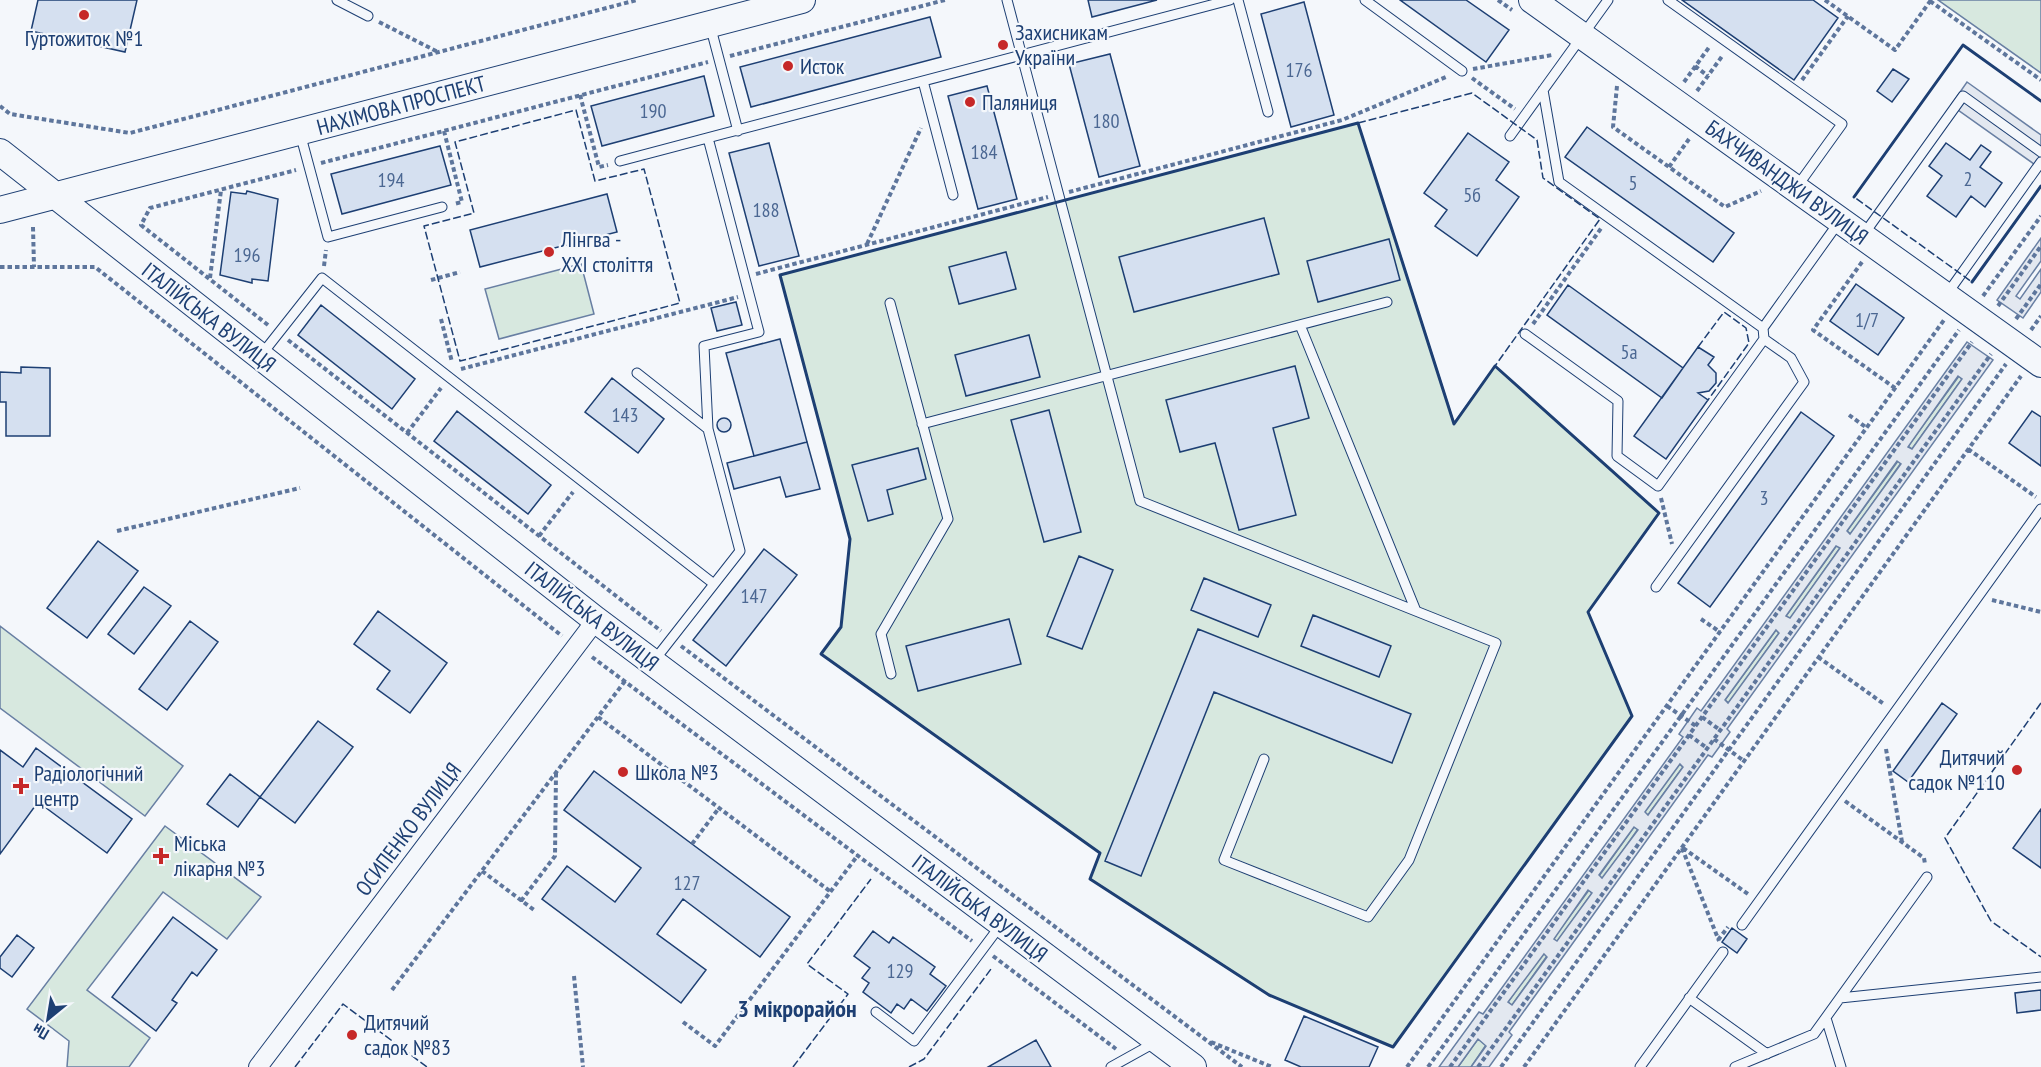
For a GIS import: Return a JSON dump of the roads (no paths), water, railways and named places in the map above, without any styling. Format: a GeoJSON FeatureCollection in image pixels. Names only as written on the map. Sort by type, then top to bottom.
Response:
{"type":"FeatureCollection","features":[{"type":"Feature","properties":{"kind":"street","name":"НАХІМОВА ПРОСПЕКТ"},"geometry":{"type":"LineString","coordinates":[[0,210],[802,0]]}},
{"type":"Feature","properties":{"kind":"street","name":"БАХЧИВАНДЖИ ВУЛИЦЯ"},"geometry":{"type":"LineString","coordinates":[[1532,0],[1576,44],[1840,220],[1862,249],[2031,370]]}},
{"type":"Feature","properties":{"kind":"street","name":"ІТАЛІЙСЬКА ВУЛИЦЯ"},"geometry":{"type":"LineString","coordinates":[[0,152],[596,620],[1193,1067]]}},
{"type":"Feature","properties":{"kind":"street","name":"ОСИПЕНКО ВУЛИЦЯ"},"geometry":{"type":"LineString","coordinates":[[258,1067],[596,620]]}},
{"type":"Feature","properties":{"kind":"lane"},"geometry":{"type":"LineString","coordinates":[[337,0],[368,16]]}},
{"type":"Feature","properties":{"kind":"lane"},"geometry":{"type":"LineString","coordinates":[[1007,0],[1140,501],[1496,643],[1408,861],[1368,917],[1224,860],[1264,759]]}},
{"type":"Feature","properties":{"kind":"lane"},"geometry":{"type":"LineString","coordinates":[[620,161],[1230,0]]}},
{"type":"Feature","properties":{"kind":"lane"},"geometry":{"type":"LineString","coordinates":[[1238,0],[1268,112]]}},
{"type":"Feature","properties":{"kind":"lane"},"geometry":{"type":"LineString","coordinates":[[1365,0],[1462,70]]}},
{"type":"Feature","properties":{"kind":"lane"},"geometry":{"type":"LineString","coordinates":[[1510,136],[1608,0]]}},
{"type":"Feature","properties":{"kind":"lane"},"geometry":{"type":"LineString","coordinates":[[1668,0],[1842,124],[1795,188]]}},
{"type":"Feature","properties":{"kind":"lane"},"geometry":{"type":"LineString","coordinates":[[710,24],[738,130]]}},
{"type":"Feature","properties":{"kind":"lane"},"geometry":{"type":"LineString","coordinates":[[922,81],[953,195]]}},
{"type":"Feature","properties":{"kind":"lane"},"geometry":{"type":"LineString","coordinates":[[1543,90],[1559,182],[1763,328]]}},
{"type":"Feature","properties":{"kind":"lane"},"geometry":{"type":"LineString","coordinates":[[1862,249],[1963,96],[2041,152]]}},
{"type":"Feature","properties":{"kind":"lane"},"geometry":{"type":"LineString","coordinates":[[300,132],[328,237],[442,207]]}},
{"type":"Feature","properties":{"kind":"lane"},"geometry":{"type":"LineString","coordinates":[[652,662],[740,551],[708,429],[704,346],[759,332],[708,138]]}},
{"type":"Feature","properties":{"kind":"lane"},"geometry":{"type":"LineString","coordinates":[[1945,308],[2041,162]]}},
{"type":"Feature","properties":{"kind":"lane"},"geometry":{"type":"LineString","coordinates":[[1526,334],[1618,400],[1617,456],[1658,486],[1764,339],[1763,328],[1840,220]]}},
{"type":"Feature","properties":{"kind":"lane"},"geometry":{"type":"LineString","coordinates":[[260,357],[322,278],[714,584]]}},
{"type":"Feature","properties":{"kind":"lane"},"geometry":{"type":"LineString","coordinates":[[922,424],[1387,302]]}},
{"type":"Feature","properties":{"kind":"lane"},"geometry":{"type":"LineString","coordinates":[[890,303],[948,519],[881,634],[891,674]]}},
{"type":"Feature","properties":{"kind":"lane"},"geometry":{"type":"LineString","coordinates":[[1300,325],[1416,611]]}},
{"type":"Feature","properties":{"kind":"lane"},"geometry":{"type":"LineString","coordinates":[[1656,587],[1804,382],[1791,358],[1764,339]]}},
{"type":"Feature","properties":{"kind":"lane"},"geometry":{"type":"LineString","coordinates":[[637,373],[708,429]]}},
{"type":"Feature","properties":{"kind":"lane"},"geometry":{"type":"LineString","coordinates":[[1742,925],[2041,508]]}},
{"type":"Feature","properties":{"kind":"lane"},"geometry":{"type":"LineString","coordinates":[[1735,1067],[1814,1034],[1927,877]]}},
{"type":"Feature","properties":{"kind":"lane"},"geometry":{"type":"LineString","coordinates":[[876,1012],[914,1041],[1001,924]]}},
{"type":"Feature","properties":{"kind":"lane"},"geometry":{"type":"LineString","coordinates":[[1640,1067],[1723,951]]}},
{"type":"Feature","properties":{"kind":"lane"},"geometry":{"type":"LineString","coordinates":[[1840,998],[2041,977]]}},
{"type":"Feature","properties":{"kind":"lane"},"geometry":{"type":"LineString","coordinates":[[1689,998],[1767,1054]]}},
{"type":"Feature","properties":{"kind":"lane"},"geometry":{"type":"LineString","coordinates":[[1826,1018],[1841,1067]]}},
{"type":"Feature","properties":{"kind":"lane"},"geometry":{"type":"LineString","coordinates":[[1111,1067],[1158,1041]]}},
{"type":"Feature","properties":{"kind":"place","name":"Гуртожиток №1"},"geometry":{"type":"Point","coordinates":[84,15]}},
{"type":"Feature","properties":{"kind":"place","name":"Захисникам України"},"geometry":{"type":"Point","coordinates":[1003,45]}},
{"type":"Feature","properties":{"kind":"place","name":"Исток"},"geometry":{"type":"Point","coordinates":[788,66]}},
{"type":"Feature","properties":{"kind":"place","name":"Паляниця"},"geometry":{"type":"Point","coordinates":[970,102]}},
{"type":"Feature","properties":{"kind":"place","name":"Лінгва - XXI століття"},"geometry":{"type":"Point","coordinates":[549,252]}},
{"type":"Feature","properties":{"kind":"place","name":"Дитячий садок №110"},"geometry":{"type":"Point","coordinates":[2017,770]}},
{"type":"Feature","properties":{"kind":"place","name":"Школа №3"},"geometry":{"type":"Point","coordinates":[623,772]}},
{"type":"Feature","properties":{"kind":"place","name":"Радіологічний центр"},"geometry":{"type":"Point","coordinates":[21,786]}},
{"type":"Feature","properties":{"kind":"place","name":"Міська лікарня №3"},"geometry":{"type":"Point","coordinates":[161,856]}},
{"type":"Feature","properties":{"kind":"place","name":"Дитячий садок №83"},"geometry":{"type":"Point","coordinates":[352,1035]}},
{"type":"Feature","properties":{"kind":"district","name":"3 мікрорайон"},"geometry":{"type":"Point","coordinates":[797,1008]}}]}
